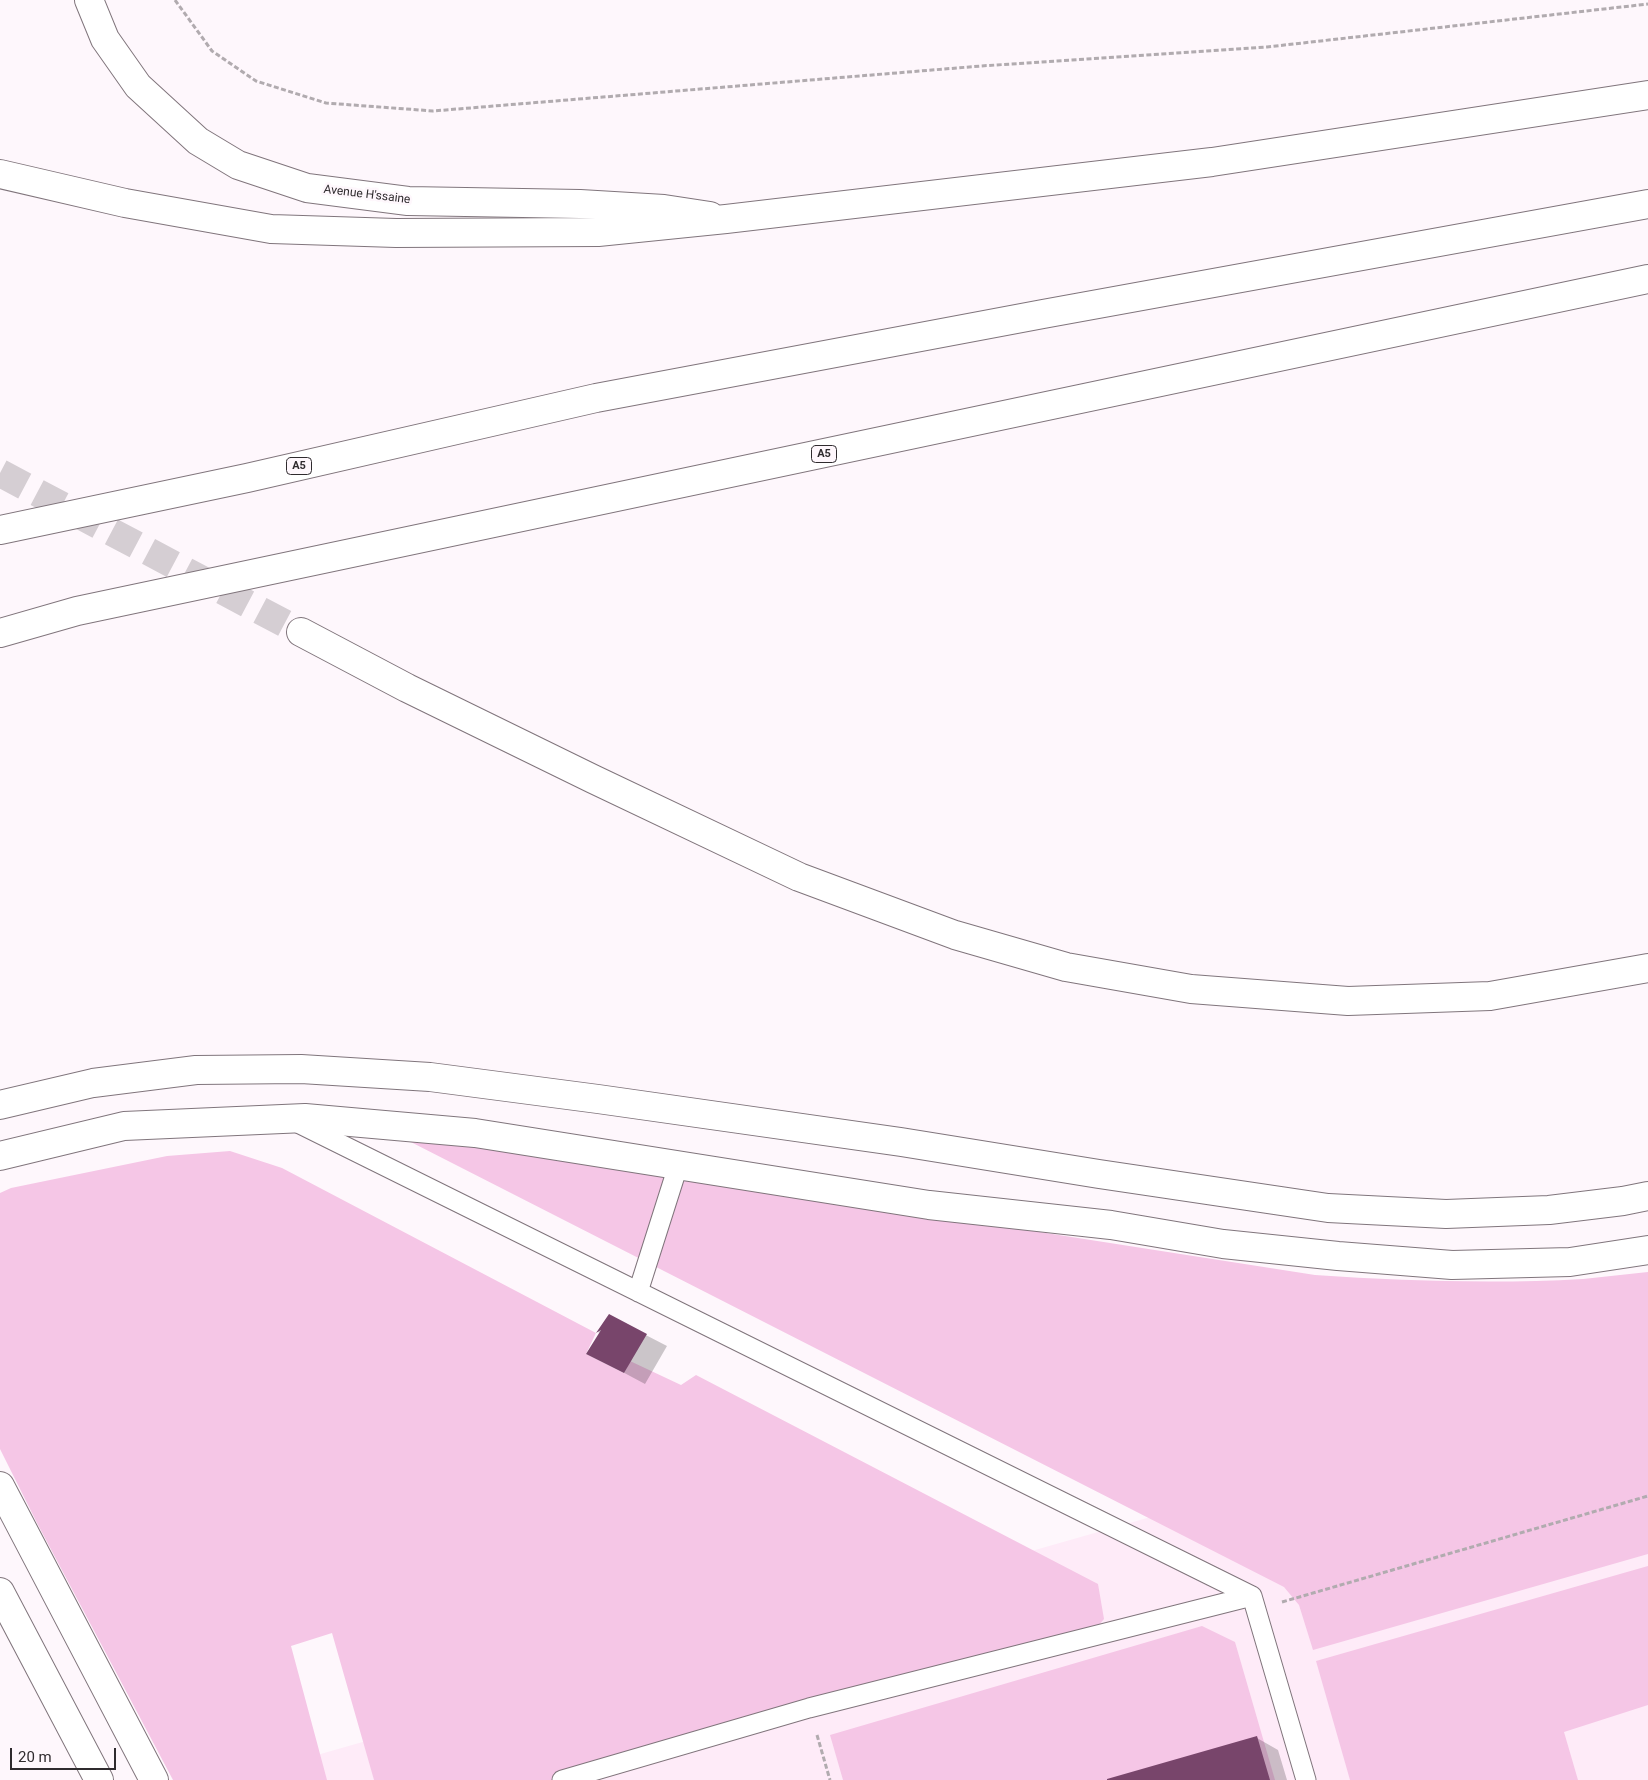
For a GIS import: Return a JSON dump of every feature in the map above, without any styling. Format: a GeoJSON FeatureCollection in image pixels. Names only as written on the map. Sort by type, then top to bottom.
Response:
{"type":"FeatureCollection","features":[{"type":"Feature","properties":{"kind":"main road","name":"Avenue H'ssaine"},"geometry":{"type":"LineString","coordinates":[[89,0],[106,39],[138,86],[198,141],[238,165],[307,188],[408,201],[580,204],[664,209],[726,219]]}},
{"type":"Feature","properties":{"kind":"main road"},"geometry":{"type":"LineString","coordinates":[[0,174],[125,203],[271,229],[396,233],[598,232],[726,219],[1212,162],[1648,94]]}},
{"type":"Feature","properties":{"kind":"main road","name":"A5"},"geometry":{"type":"LineString","coordinates":[[0,530],[247,478],[596,398],[1043,314],[1648,204]]}},
{"type":"Feature","properties":{"kind":"main road","name":"A5"},"geometry":{"type":"LineString","coordinates":[[0,633],[78,611],[1648,279]]}},
{"type":"Feature","properties":{"kind":"main road"},"geometry":{"type":"LineString","coordinates":[[301,632],[416,692],[584,775],[799,877],[955,934],[1066,966],[1191,989],[1348,1001],[1490,996],[1648,968]]}},
{"type":"Feature","properties":{"kind":"main road"},"geometry":{"type":"LineString","coordinates":[[0,1105],[93,1083],[196,1070],[301,1069],[430,1077],[598,1099],[901,1142],[1328,1208],[1446,1214],[1549,1210],[1648,1196]]}},
{"type":"Feature","properties":{"kind":"main road"},"geometry":{"type":"LineString","coordinates":[[0,1156],[124,1126],[305,1118],[476,1133],[929,1205],[1111,1225],[1223,1244],[1338,1256],[1452,1265],[1570,1262],[1648,1250]]}},
{"type":"Feature","properties":{"kind":"main road"},"geometry":{"type":"LineString","coordinates":[[0,1486],[154,1780]]}},
{"type":"Feature","properties":{"kind":"main road"},"geometry":{"type":"LineString","coordinates":[[0,1592],[99,1780]]}},
{"type":"Feature","properties":{"kind":"lane"},"geometry":{"type":"LineString","coordinates":[[288,1118],[1252,1596],[1306,1780]]}},
{"type":"Feature","properties":{"kind":"lane"},"geometry":{"type":"LineString","coordinates":[[638,1292],[678,1166]]}},
{"type":"Feature","properties":{"kind":"lane"},"geometry":{"type":"LineString","coordinates":[[562,1780],[809,1708],[1252,1596]]}},
{"type":"Feature","properties":{"kind":"path"},"geometry":{"type":"LineString","coordinates":[[175,0],[212,51],[256,81],[326,103],[433,111],[981,66],[1267,47],[1648,4]]}},
{"type":"Feature","properties":{"kind":"path"},"geometry":{"type":"LineString","coordinates":[[1252,1596],[1284,1602],[1648,1496]]}},
{"type":"Feature","properties":{"kind":"path"},"geometry":{"type":"LineString","coordinates":[[809,1708],[830,1780]]}},
{"type":"Feature","properties":{"kind":"shaded area"},"geometry":{"type":"Polygon","coordinates":[[[403,1138],[463,1142],[1315,1275],[1483,1282],[1583,1279],[1648,1272],[1648,1554],[1313,1650],[1299,1605],[1284,1587],[403,1138]]]}},
{"type":"Feature","properties":{"kind":"shaded area"},"geometry":{"type":"Polygon","coordinates":[[[230,1151],[282,1168],[596,1333],[586,1354],[624,1373],[630,1361],[681,1385],[696,1375],[1098,1584],[1104,1619],[1099,1625],[561,1780],[374,1780],[332,1633],[291,1646],[327,1780],[173,1780],[0,1449],[0,1193],[11,1188],[167,1156],[230,1151]]]}},
{"type":"Feature","properties":{"kind":"shaded area"},"geometry":{"type":"Polygon","coordinates":[[[1648,1375],[1648,1780],[258,1780],[254,1773],[1648,1375]]]}},
{"type":"Feature","properties":{"kind":"shaded area"},"geometry":{"type":"Polygon","coordinates":[[[1648,1566],[1648,1705],[1564,1732],[1578,1780],[1350,1780],[1316,1661],[1648,1566]]]}},
{"type":"Feature","properties":{"kind":"shaded area"},"geometry":{"type":"Polygon","coordinates":[[[1202,1626],[1235,1642],[1275,1780],[843,1780],[830,1735],[1202,1626]]]}},
{"type":"Feature","properties":{"kind":"building"},"geometry":{"type":"Polygon","coordinates":[[[609,1314],[647,1334],[624,1373],[586,1354],[601,1330],[596,1333],[609,1314]]]}},
{"type":"Feature","properties":{"kind":"building"},"geometry":{"type":"Polygon","coordinates":[[[1257,1736],[1270,1780],[1107,1780],[1107,1779],[1257,1736]]]}},
{"type":"Feature","properties":{"kind":"tunnel"},"geometry":{"type":"LineString","coordinates":[[0,473],[301,632]]}}]}
